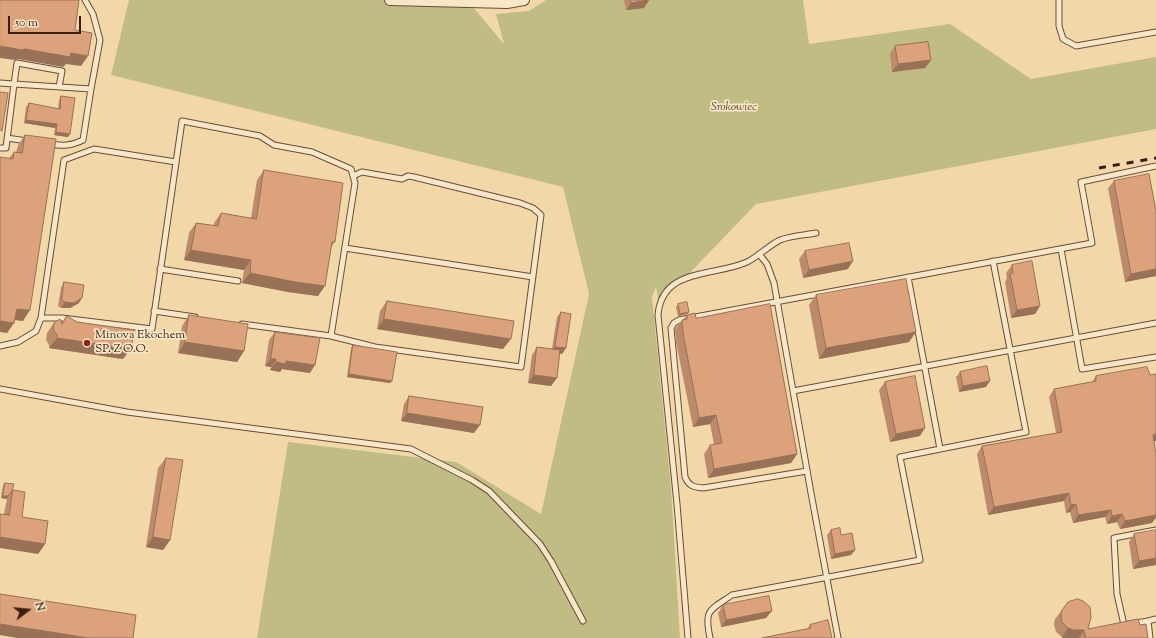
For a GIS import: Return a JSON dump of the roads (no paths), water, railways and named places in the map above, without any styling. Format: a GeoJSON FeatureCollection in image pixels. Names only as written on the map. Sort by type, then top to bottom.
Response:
{"type":"FeatureCollection","features":[{"type":"Feature","properties":{"kind":"street"},"geometry":{"type":"LineString","coordinates":[[390,0],[507,3],[523,1]]}},
{"type":"Feature","properties":{"kind":"lane"},"geometry":{"type":"LineString","coordinates":[[43,143],[65,146],[76,144],[83,140],[100,40],[93,14],[85,0]]}},
{"type":"Feature","properties":{"kind":"lane"},"geometry":{"type":"LineString","coordinates":[[1059,0],[1059,26],[1063,39],[1076,46],[1156,32]]}},
{"type":"Feature","properties":{"kind":"lane"},"geometry":{"type":"LineString","coordinates":[[0,148],[6,148],[17,63],[62,71],[59,87]]}},
{"type":"Feature","properties":{"kind":"lane"},"geometry":{"type":"LineString","coordinates":[[0,83],[91,89]]}},
{"type":"Feature","properties":{"kind":"lane"},"geometry":{"type":"LineString","coordinates":[[41,318],[62,318],[152,329],[182,121],[260,136],[274,145],[312,152],[352,169],[355,183],[331,336]]}},
{"type":"Feature","properties":{"kind":"lane"},"geometry":{"type":"LineString","coordinates":[[7,138],[36,142]]}},
{"type":"Feature","properties":{"kind":"lane"},"geometry":{"type":"LineString","coordinates":[[0,346],[18,342],[36,331],[41,318],[64,160],[94,148],[176,162]]}},
{"type":"Feature","properties":{"kind":"lane"},"geometry":{"type":"LineString","coordinates":[[807,471],[703,488],[693,486],[688,483],[685,477],[671,328],[674,323],[679,320],[1092,243],[1081,182],[1156,166]]}},
{"type":"Feature","properties":{"kind":"lane"},"geometry":{"type":"LineString","coordinates":[[239,323],[331,336],[375,347],[521,367],[541,215],[533,208],[520,203],[414,177],[408,176],[402,179],[362,172],[353,176]]}},
{"type":"Feature","properties":{"kind":"lane"},"geometry":{"type":"LineString","coordinates":[[688,638],[658,315],[662,296],[670,288],[690,276],[729,268],[747,261],[782,240],[816,233]]}},
{"type":"Feature","properties":{"kind":"lane"},"geometry":{"type":"LineString","coordinates":[[345,248],[533,277]]}},
{"type":"Feature","properties":{"kind":"lane"},"geometry":{"type":"LineString","coordinates":[[1061,249],[1082,369],[1156,357]]}},
{"type":"Feature","properties":{"kind":"lane"},"geometry":{"type":"LineString","coordinates":[[759,254],[767,264],[774,283],[838,638]]}},
{"type":"Feature","properties":{"kind":"lane"},"geometry":{"type":"LineString","coordinates":[[710,638],[707,616],[712,608],[732,595],[920,560],[900,456],[1026,432],[994,261]]}},
{"type":"Feature","properties":{"kind":"lane"},"geometry":{"type":"LineString","coordinates":[[160,269],[238,281]]}},
{"type":"Feature","properties":{"kind":"lane"},"geometry":{"type":"LineString","coordinates":[[908,277],[940,449]]}},
{"type":"Feature","properties":{"kind":"lane"},"geometry":{"type":"LineString","coordinates":[[154,311],[200,318]]}},
{"type":"Feature","properties":{"kind":"lane"},"geometry":{"type":"LineString","coordinates":[[793,391],[1156,323]]}},
{"type":"Feature","properties":{"kind":"lane"},"geometry":{"type":"LineString","coordinates":[[0,389],[127,412],[411,449],[472,480],[489,491],[540,544],[551,561],[583,621]]}},
{"type":"Feature","properties":{"kind":"lane"},"geometry":{"type":"LineString","coordinates":[[1156,530],[1114,538],[1117,594],[1124,625],[1156,619]]}},
{"type":"Feature","properties":{"kind":"lane"},"geometry":{"type":"LineString","coordinates":[[1148,621],[1150,638]]}},
{"type":"Feature","properties":{"kind":"railway"},"geometry":{"type":"LineString","coordinates":[[1099,168],[1156,158]]}},
{"type":"Feature","properties":{"kind":"place","name":"Minova Ekochem SP. Z O.O."},"geometry":{"type":"Point","coordinates":[87,343]}},
{"type":"Feature","properties":{"kind":"park label","name":"Srokowiec"},"geometry":{"type":"Point","coordinates":[734,108]}}]}
